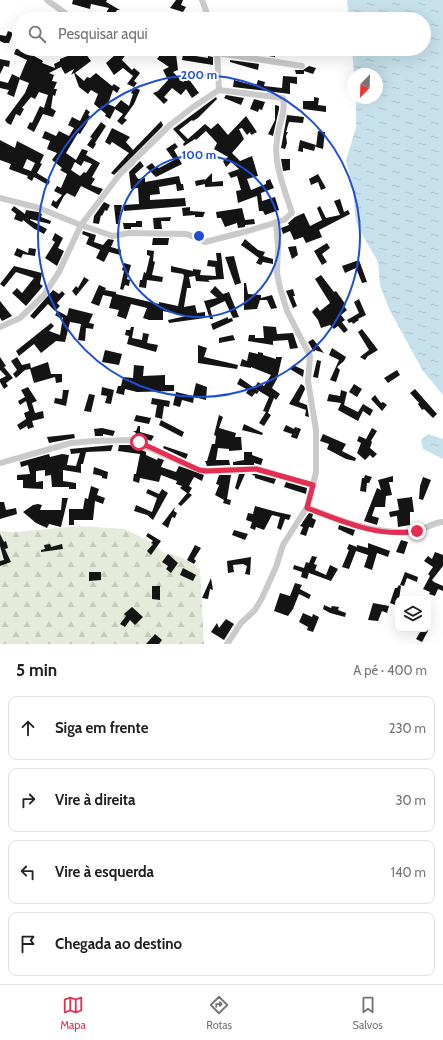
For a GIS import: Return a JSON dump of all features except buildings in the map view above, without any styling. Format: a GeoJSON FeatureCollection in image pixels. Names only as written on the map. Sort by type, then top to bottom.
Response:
{"type":"FeatureCollection","features":[{"type":"Feature","properties":{"kind":"street"},"geometry":{"type":"LineString","coordinates":[[47,0],[63,12]]}},
{"type":"Feature","properties":{"kind":"street"},"geometry":{"type":"LineString","coordinates":[[202,0],[206,12]]}},
{"type":"Feature","properties":{"kind":"street"},"geometry":{"type":"LineString","coordinates":[[217,56],[219,90]]}},
{"type":"Feature","properties":{"kind":"street"},"geometry":{"type":"LineString","coordinates":[[245,56],[302,66]]}},
{"type":"Feature","properties":{"kind":"street"},"geometry":{"type":"LineString","coordinates":[[0,198],[39,208],[80,225],[113,236],[129,233],[187,234],[205,242],[284,220],[292,213],[277,162],[276,140],[284,111],[283,98],[219,90],[193,107],[170,125],[120,174],[80,225],[59,272],[47,291],[24,315],[0,327]]}},
{"type":"Feature","properties":{"kind":"street"},"geometry":{"type":"LineString","coordinates":[[227,644],[241,623],[256,610],[276,566],[283,545],[307,508],[316,472],[316,430],[308,381],[310,356],[287,311],[280,288],[277,273],[278,246],[276,222]]}},
{"type":"Feature","properties":{"kind":"street"},"geometry":{"type":"LineString","coordinates":[[0,463],[70,443],[131,440],[199,470],[256,469],[313,485]]}},
{"type":"Feature","properties":{"kind":"street"},"geometry":{"type":"LineString","coordinates":[[307,508],[346,523],[377,530],[411,532],[437,522],[443,522]]}},
{"type":"Feature","properties":{"kind":"green space"},"geometry":{"type":"Polygon","coordinates":[[[79,526],[125,529],[150,542],[164,553],[181,557],[200,569],[204,644],[0,644],[0,531],[15,532],[79,526]]]}},
{"type":"Feature","properties":{"kind":"water"},"geometry":{"type":"Polygon","coordinates":[[[347,0],[443,0],[443,395],[423,371],[389,309],[380,285],[378,262],[358,227],[355,215],[353,187],[346,161],[356,127],[356,104],[383,104],[383,68],[354,68],[353,56],[431,56],[431,12],[348,12],[347,0]]]}},
{"type":"Feature","properties":{"kind":"water"},"geometry":{"type":"Polygon","coordinates":[[[428,434],[443,439],[443,459],[423,449],[421,440],[428,434]]]}},
{"type":"Feature","properties":{"kind":"route"},"geometry":{"type":"LineString","coordinates":[[139,442],[199,470],[256,469],[313,485],[307,508],[346,523],[377,530],[417,531]]}}]}
